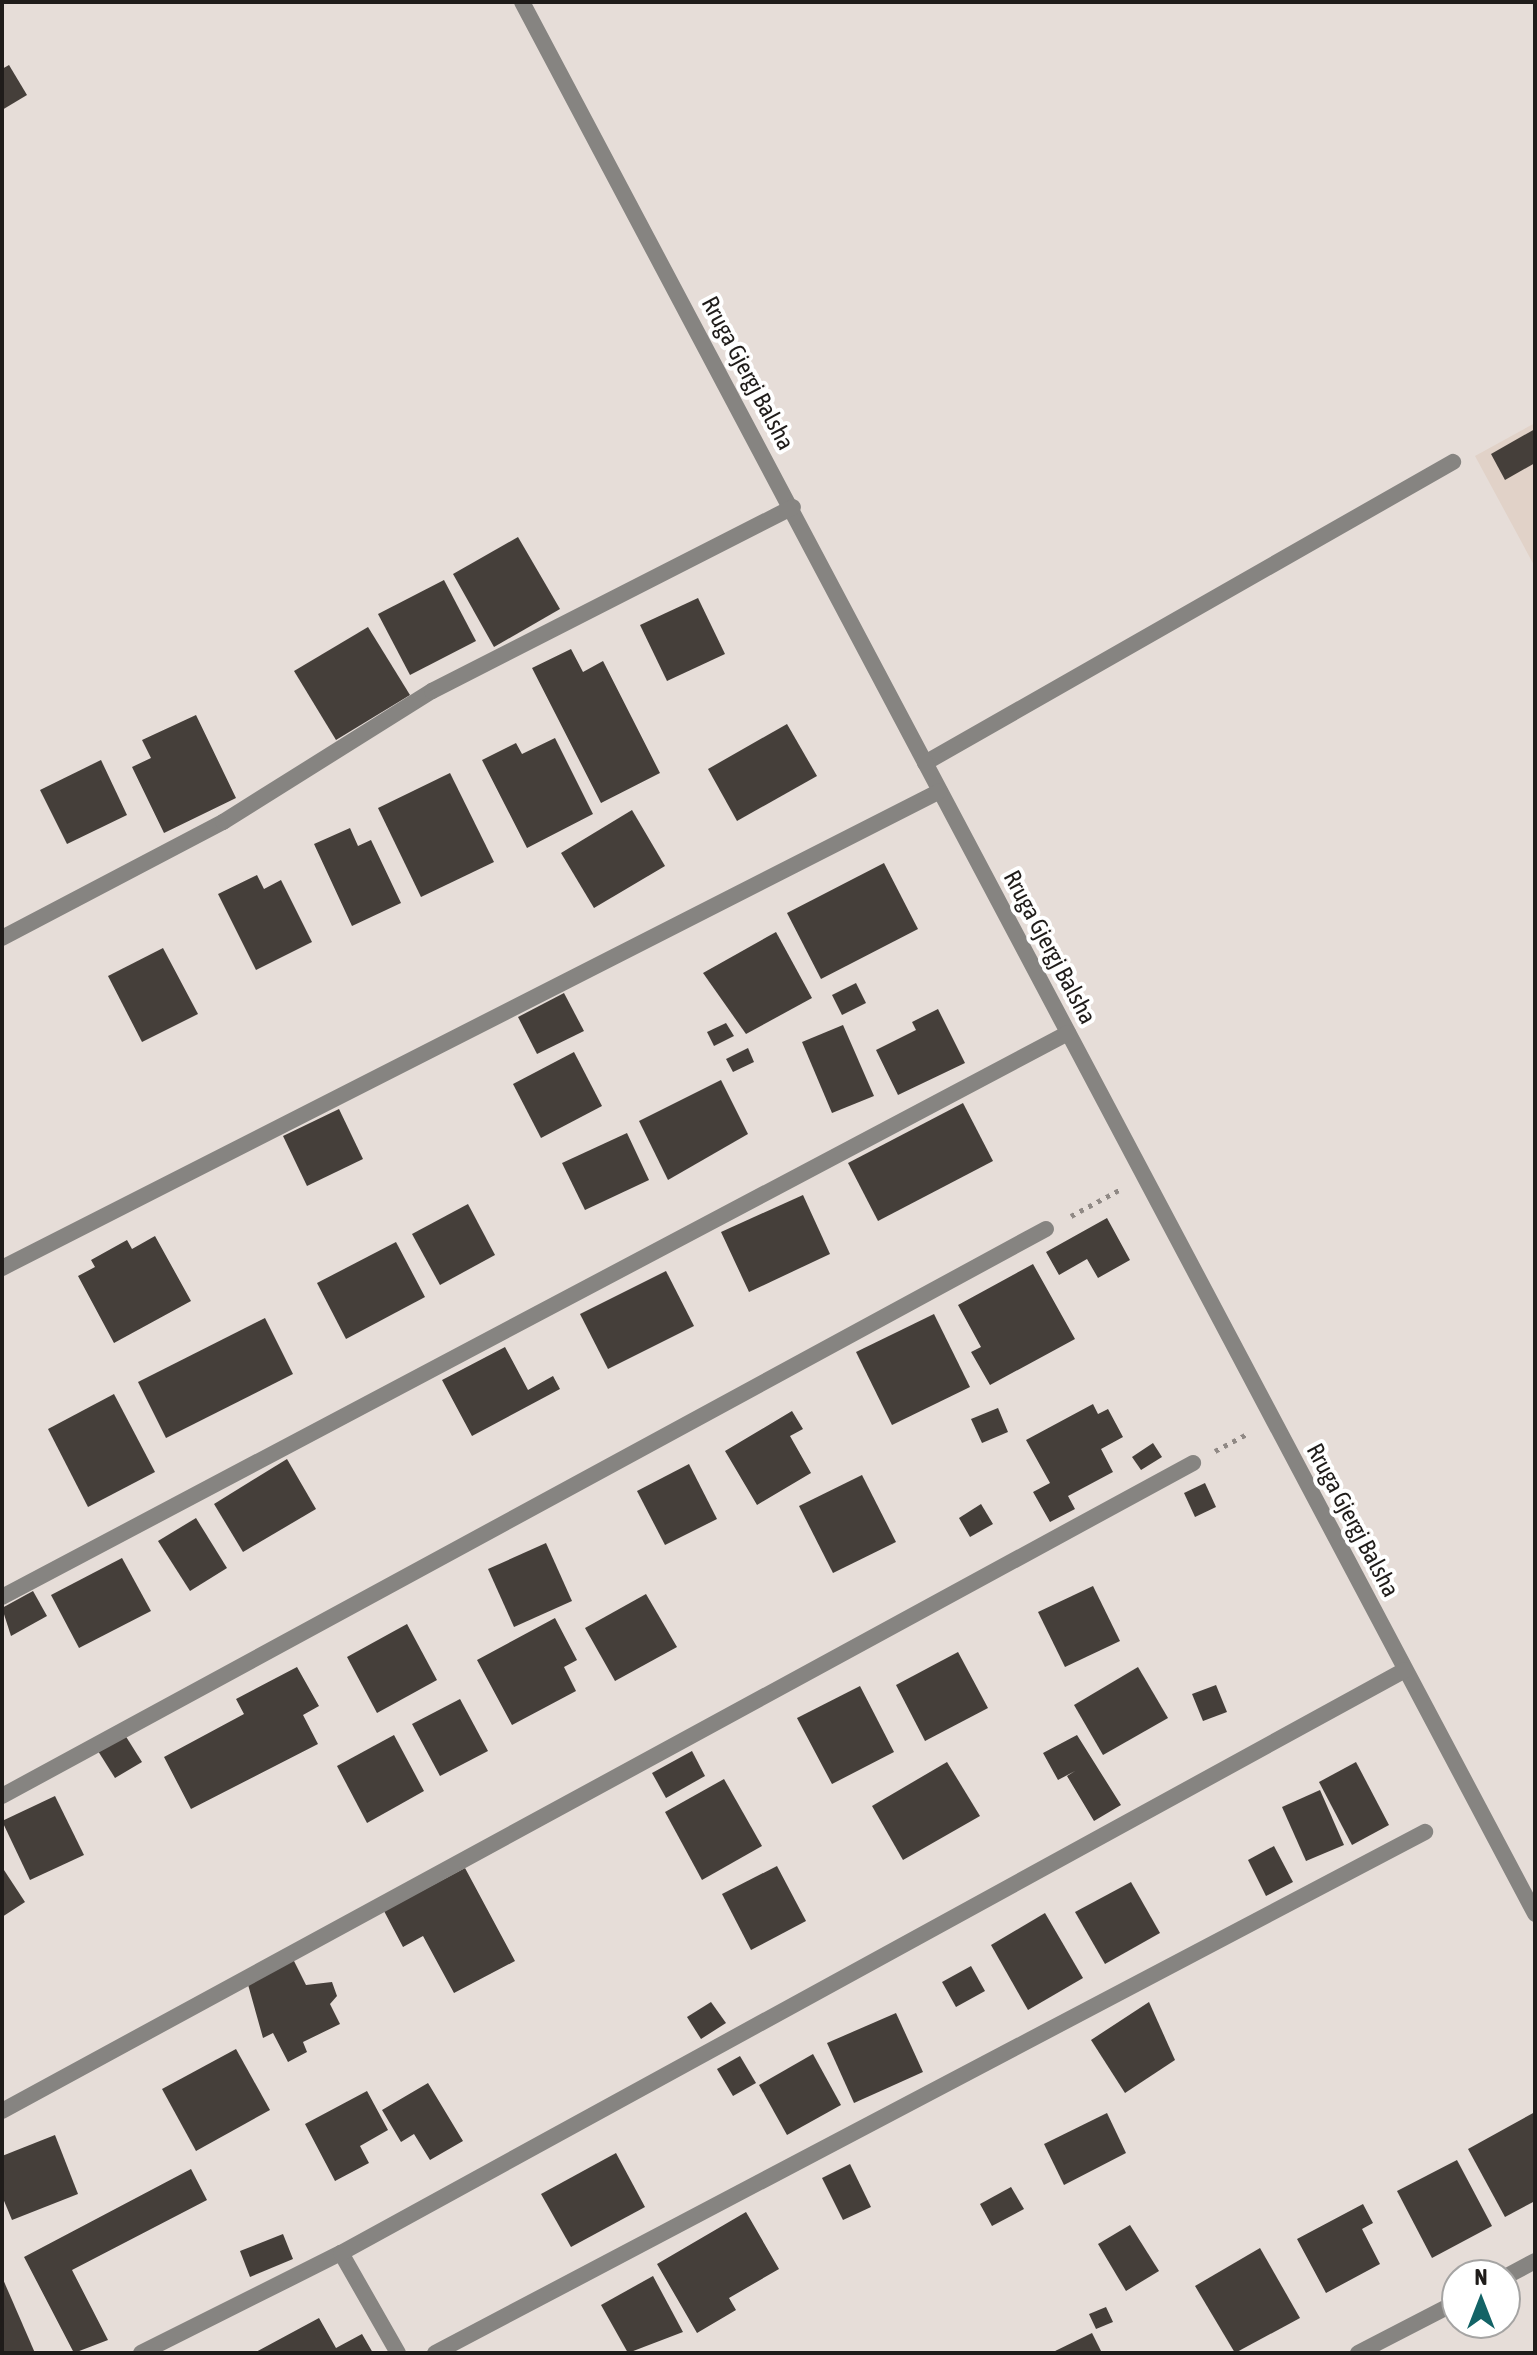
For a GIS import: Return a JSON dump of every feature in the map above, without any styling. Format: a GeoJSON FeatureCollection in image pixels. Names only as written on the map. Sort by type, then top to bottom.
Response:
{"type":"FeatureCollection","features":[{"type":"Feature","properties":{"kind":"street","name":"Rruga Gjergj Balsha"},"geometry":{"type":"LineString","coordinates":[[522,2],[793,507],[925,763],[1535,1914]]}},
{"type":"Feature","properties":{"kind":"street"},"geometry":{"type":"LineString","coordinates":[[925,763],[1453,462]]}},
{"type":"Feature","properties":{"kind":"street"},"geometry":{"type":"LineString","coordinates":[[2,938],[223,822],[432,691],[793,507]]}},
{"type":"Feature","properties":{"kind":"street"},"geometry":{"type":"LineString","coordinates":[[2,1268],[940,791]]}},
{"type":"Feature","properties":{"kind":"street"},"geometry":{"type":"LineString","coordinates":[[2,1597],[1068,1033]]}},
{"type":"Feature","properties":{"kind":"street"},"geometry":{"type":"LineString","coordinates":[[2,1796],[1046,1229]]}},
{"type":"Feature","properties":{"kind":"street"},"geometry":{"type":"LineString","coordinates":[[2,2111],[1193,1463]]}},
{"type":"Feature","properties":{"kind":"street"},"geometry":{"type":"LineString","coordinates":[[141,2353],[341,2253],[1405,1670]]}},
{"type":"Feature","properties":{"kind":"street"},"geometry":{"type":"LineString","coordinates":[[435,2353],[1425,1832]]}},
{"type":"Feature","properties":{"kind":"street"},"geometry":{"type":"LineString","coordinates":[[341,2253],[398,2353]]}},
{"type":"Feature","properties":{"kind":"street"},"geometry":{"type":"LineString","coordinates":[[1358,2353],[1441,2310]]}},
{"type":"Feature","properties":{"kind":"path"},"geometry":{"type":"LineString","coordinates":[[1046,1229],[1144,1176]]}},
{"type":"Feature","properties":{"kind":"path"},"geometry":{"type":"LineString","coordinates":[[1193,1463],[1273,1421]]}},
{"type":"Feature","properties":{"kind":"shaded area"},"geometry":{"type":"Polygon","coordinates":[[[1535,423],[1535,567],[1475,456],[1535,423]]]}},
{"type":"Feature","properties":{"kind":"building"},"geometry":{"type":"Polygon","coordinates":[[[9,65],[27,95],[2,110],[2,69],[9,65]]]}},
{"type":"Feature","properties":{"kind":"building"},"geometry":{"type":"Polygon","coordinates":[[[1535,429],[1535,463],[1505,480],[1491,454],[1535,429]]]}},
{"type":"Feature","properties":{"kind":"building"},"geometry":{"type":"Polygon","coordinates":[[[518,537],[560,609],[494,647],[453,574],[518,537]]]}},
{"type":"Feature","properties":{"kind":"building"},"geometry":{"type":"Polygon","coordinates":[[[444,580],[476,641],[410,675],[378,614],[444,580]]]}},
{"type":"Feature","properties":{"kind":"building"},"geometry":{"type":"Polygon","coordinates":[[[698,598],[725,654],[667,681],[640,625],[698,598]]]}},
{"type":"Feature","properties":{"kind":"building"},"geometry":{"type":"Polygon","coordinates":[[[368,627],[410,695],[336,740],[294,671],[368,627]]]}},
{"type":"Feature","properties":{"kind":"building"},"geometry":{"type":"Polygon","coordinates":[[[571,649],[583,672],[603,661],[660,773],[601,803],[532,668],[571,649]]]}},
{"type":"Feature","properties":{"kind":"building"},"geometry":{"type":"Polygon","coordinates":[[[196,715],[236,798],[164,833],[132,767],[151,758],[142,740],[196,715]]]}},
{"type":"Feature","properties":{"kind":"building"},"geometry":{"type":"Polygon","coordinates":[[[787,724],[817,776],[737,821],[708,769],[787,724]]]}},
{"type":"Feature","properties":{"kind":"building"},"geometry":{"type":"Polygon","coordinates":[[[555,738],[593,814],[527,848],[482,760],[516,743],[522,754],[555,738]]]}},
{"type":"Feature","properties":{"kind":"building"},"geometry":{"type":"Polygon","coordinates":[[[101,760],[127,815],[67,844],[40,790],[101,760]]]}},
{"type":"Feature","properties":{"kind":"building"},"geometry":{"type":"Polygon","coordinates":[[[450,773],[494,862],[421,897],[378,808],[450,773]]]}},
{"type":"Feature","properties":{"kind":"building"},"geometry":{"type":"Polygon","coordinates":[[[632,810],[665,866],[594,908],[561,853],[632,810]]]}},
{"type":"Feature","properties":{"kind":"building"},"geometry":{"type":"Polygon","coordinates":[[[350,828],[358,846],[371,840],[401,903],[352,926],[314,844],[350,828]]]}},
{"type":"Feature","properties":{"kind":"building"},"geometry":{"type":"Polygon","coordinates":[[[884,863],[918,929],[821,979],[787,913],[884,863]]]}},
{"type":"Feature","properties":{"kind":"building"},"geometry":{"type":"Polygon","coordinates":[[[257,875],[264,889],[281,880],[312,942],[256,970],[218,894],[257,875]]]}},
{"type":"Feature","properties":{"kind":"building"},"geometry":{"type":"Polygon","coordinates":[[[776,932],[812,998],[746,1034],[703,973],[776,932]]]}},
{"type":"Feature","properties":{"kind":"building"},"geometry":{"type":"Polygon","coordinates":[[[163,948],[198,1014],[142,1042],[108,976],[163,948]]]}},
{"type":"Feature","properties":{"kind":"building"},"geometry":{"type":"Polygon","coordinates":[[[856,983],[866,1003],[842,1015],[832,995],[856,983]]]}},
{"type":"Feature","properties":{"kind":"building"},"geometry":{"type":"Polygon","coordinates":[[[564,993],[584,1031],[537,1054],[518,1017],[564,993]]]}},
{"type":"Feature","properties":{"kind":"building"},"geometry":{"type":"Polygon","coordinates":[[[938,1009],[965,1063],[898,1095],[876,1050],[916,1030],[912,1022],[938,1009]]]}},
{"type":"Feature","properties":{"kind":"building"},"geometry":{"type":"Polygon","coordinates":[[[726,1023],[734,1036],[714,1046],[707,1032],[726,1023]]]}},
{"type":"Feature","properties":{"kind":"building"},"geometry":{"type":"Polygon","coordinates":[[[843,1025],[874,1096],[832,1113],[802,1042],[843,1025]]]}},
{"type":"Feature","properties":{"kind":"building"},"geometry":{"type":"Polygon","coordinates":[[[748,1048],[754,1062],[733,1072],[726,1059],[748,1048]]]}},
{"type":"Feature","properties":{"kind":"building"},"geometry":{"type":"Polygon","coordinates":[[[574,1052],[602,1106],[541,1138],[513,1084],[574,1052]]]}},
{"type":"Feature","properties":{"kind":"building"},"geometry":{"type":"Polygon","coordinates":[[[721,1080],[748,1134],[668,1180],[639,1121],[721,1080]]]}},
{"type":"Feature","properties":{"kind":"building"},"geometry":{"type":"Polygon","coordinates":[[[963,1103],[993,1161],[878,1221],[848,1163],[963,1103]]]}},
{"type":"Feature","properties":{"kind":"building"},"geometry":{"type":"Polygon","coordinates":[[[339,1109],[363,1159],[307,1186],[283,1136],[339,1109]]]}},
{"type":"Feature","properties":{"kind":"building"},"geometry":{"type":"Polygon","coordinates":[[[627,1133],[649,1180],[585,1210],[562,1163],[627,1133]]]}},
{"type":"Feature","properties":{"kind":"building"},"geometry":{"type":"Polygon","coordinates":[[[803,1195],[830,1254],[749,1292],[721,1232],[803,1195]]]}},
{"type":"Feature","properties":{"kind":"building"},"geometry":{"type":"Polygon","coordinates":[[[468,1204],[495,1255],[440,1285],[412,1234],[468,1204]]]}},
{"type":"Feature","properties":{"kind":"building"},"geometry":{"type":"Polygon","coordinates":[[[1107,1218],[1130,1260],[1098,1278],[1087,1259],[1059,1275],[1046,1252],[1107,1218]]]}},
{"type":"Feature","properties":{"kind":"building"},"geometry":{"type":"Polygon","coordinates":[[[155,1236],[191,1301],[114,1343],[78,1276],[95,1267],[91,1260],[127,1240],[132,1249],[155,1236]]]}},
{"type":"Feature","properties":{"kind":"building"},"geometry":{"type":"Polygon","coordinates":[[[396,1242],[425,1297],[346,1339],[317,1283],[396,1242]]]}},
{"type":"Feature","properties":{"kind":"building"},"geometry":{"type":"Polygon","coordinates":[[[1033,1264],[1075,1339],[990,1385],[971,1352],[981,1347],[958,1305],[1033,1264]]]}},
{"type":"Feature","properties":{"kind":"building"},"geometry":{"type":"Polygon","coordinates":[[[666,1271],[694,1326],[608,1369],[580,1314],[666,1271]]]}},
{"type":"Feature","properties":{"kind":"building"},"geometry":{"type":"Polygon","coordinates":[[[934,1314],[970,1387],[892,1425],[856,1352],[934,1314]]]}},
{"type":"Feature","properties":{"kind":"building"},"geometry":{"type":"Polygon","coordinates":[[[265,1318],[293,1374],[166,1438],[138,1382],[265,1318]]]}},
{"type":"Feature","properties":{"kind":"building"},"geometry":{"type":"Polygon","coordinates":[[[505,1347],[528,1390],[553,1376],[560,1389],[472,1436],[442,1380],[505,1347]]]}},
{"type":"Feature","properties":{"kind":"building"},"geometry":{"type":"Polygon","coordinates":[[[114,1394],[155,1472],[88,1507],[48,1429],[114,1394]]]}},
{"type":"Feature","properties":{"kind":"building"},"geometry":{"type":"Polygon","coordinates":[[[1093,1404],[1098,1414],[1108,1409],[1123,1437],[1101,1449],[1113,1472],[1068,1496],[1075,1509],[1050,1522],[1033,1492],[1050,1483],[1026,1440],[1093,1404]]]}},
{"type":"Feature","properties":{"kind":"building"},"geometry":{"type":"Polygon","coordinates":[[[998,1408],[1008,1432],[982,1443],[971,1419],[998,1408]]]}},
{"type":"Feature","properties":{"kind":"building"},"geometry":{"type":"Polygon","coordinates":[[[792,1411],[803,1429],[790,1436],[811,1473],[757,1505],[725,1451],[792,1411]]]}},
{"type":"Feature","properties":{"kind":"building"},"geometry":{"type":"Polygon","coordinates":[[[1153,1443],[1162,1457],[1141,1470],[1132,1457],[1153,1443]]]}},
{"type":"Feature","properties":{"kind":"building"},"geometry":{"type":"Polygon","coordinates":[[[287,1459],[316,1509],[243,1552],[214,1504],[287,1459]]]}},
{"type":"Feature","properties":{"kind":"building"},"geometry":{"type":"Polygon","coordinates":[[[689,1464],[717,1519],[665,1545],[637,1491],[689,1464]]]}},
{"type":"Feature","properties":{"kind":"building"},"geometry":{"type":"Polygon","coordinates":[[[862,1475],[896,1542],[833,1573],[799,1506],[862,1475]]]}},
{"type":"Feature","properties":{"kind":"building"},"geometry":{"type":"Polygon","coordinates":[[[1205,1483],[1216,1507],[1195,1517],[1184,1493],[1205,1483]]]}},
{"type":"Feature","properties":{"kind":"building"},"geometry":{"type":"Polygon","coordinates":[[[981,1504],[993,1524],[970,1537],[959,1518],[981,1504]]]}},
{"type":"Feature","properties":{"kind":"building"},"geometry":{"type":"Polygon","coordinates":[[[196,1518],[227,1568],[190,1591],[158,1541],[196,1518]]]}},
{"type":"Feature","properties":{"kind":"building"},"geometry":{"type":"Polygon","coordinates":[[[546,1543],[572,1601],[514,1627],[488,1569],[546,1543]]]}},
{"type":"Feature","properties":{"kind":"building"},"geometry":{"type":"Polygon","coordinates":[[[122,1558],[151,1611],[79,1648],[51,1595],[122,1558]]]}},
{"type":"Feature","properties":{"kind":"building"},"geometry":{"type":"Polygon","coordinates":[[[1093,1586],[1120,1641],[1065,1667],[1038,1612],[1093,1586]]]}},
{"type":"Feature","properties":{"kind":"building"},"geometry":{"type":"Polygon","coordinates":[[[33,1591],[47,1616],[11,1636],[2,1608],[33,1591]]]}},
{"type":"Feature","properties":{"kind":"building"},"geometry":{"type":"Polygon","coordinates":[[[646,1594],[677,1647],[615,1681],[585,1628],[646,1594]]]}},
{"type":"Feature","properties":{"kind":"building"},"geometry":{"type":"Polygon","coordinates":[[[555,1618],[577,1660],[564,1667],[576,1691],[512,1725],[477,1660],[555,1618]]]}},
{"type":"Feature","properties":{"kind":"building"},"geometry":{"type":"Polygon","coordinates":[[[407,1624],[437,1680],[377,1713],[347,1657],[407,1624]]]}},
{"type":"Feature","properties":{"kind":"building"},"geometry":{"type":"Polygon","coordinates":[[[958,1652],[988,1708],[925,1741],[896,1685],[958,1652]]]}},
{"type":"Feature","properties":{"kind":"building"},"geometry":{"type":"Polygon","coordinates":[[[297,1667],[319,1706],[303,1715],[318,1744],[191,1809],[164,1757],[244,1714],[236,1699],[297,1667]]]}},
{"type":"Feature","properties":{"kind":"building"},"geometry":{"type":"Polygon","coordinates":[[[1138,1667],[1168,1718],[1103,1755],[1074,1705],[1138,1667]]]}},
{"type":"Feature","properties":{"kind":"building"},"geometry":{"type":"Polygon","coordinates":[[[1216,1685],[1227,1712],[1203,1721],[1192,1694],[1216,1685]]]}},
{"type":"Feature","properties":{"kind":"building"},"geometry":{"type":"Polygon","coordinates":[[[860,1686],[894,1752],[832,1784],[797,1718],[860,1686]]]}},
{"type":"Feature","properties":{"kind":"building"},"geometry":{"type":"Polygon","coordinates":[[[460,1699],[488,1751],[440,1776],[412,1724],[460,1699]]]}},
{"type":"Feature","properties":{"kind":"building"},"geometry":{"type":"Polygon","coordinates":[[[125,1735],[142,1762],[115,1778],[98,1751],[125,1735]]]}},
{"type":"Feature","properties":{"kind":"building"},"geometry":{"type":"Polygon","coordinates":[[[394,1735],[424,1791],[367,1823],[337,1766],[394,1735]]]}},
{"type":"Feature","properties":{"kind":"building"},"geometry":{"type":"Polygon","coordinates":[[[1077,1735],[1121,1805],[1094,1821],[1067,1776],[1075,1771],[1058,1780],[1043,1753],[1077,1735]]]}},
{"type":"Feature","properties":{"kind":"building"},"geometry":{"type":"Polygon","coordinates":[[[692,1751],[705,1776],[666,1798],[652,1773],[692,1751]]]}},
{"type":"Feature","properties":{"kind":"building"},"geometry":{"type":"Polygon","coordinates":[[[947,1762],[980,1816],[903,1860],[872,1806],[947,1762]]]}},
{"type":"Feature","properties":{"kind":"building"},"geometry":{"type":"Polygon","coordinates":[[[1356,1762],[1389,1825],[1352,1845],[1319,1782],[1356,1762]]]}},
{"type":"Feature","properties":{"kind":"building"},"geometry":{"type":"Polygon","coordinates":[[[724,1779],[762,1846],[702,1880],[665,1812],[724,1779]]]}},
{"type":"Feature","properties":{"kind":"building"},"geometry":{"type":"Polygon","coordinates":[[[1320,1790],[1344,1845],[1306,1861],[1282,1807],[1320,1790]]]}},
{"type":"Feature","properties":{"kind":"building"},"geometry":{"type":"Polygon","coordinates":[[[55,1796],[84,1855],[30,1880],[2,1821],[55,1796]]]}},
{"type":"Feature","properties":{"kind":"building"},"geometry":{"type":"Polygon","coordinates":[[[1274,1846],[1293,1882],[1266,1896],[1248,1860],[1274,1846]]]}},
{"type":"Feature","properties":{"kind":"building"},"geometry":{"type":"Polygon","coordinates":[[[777,1866],[806,1921],[751,1950],[722,1894],[777,1866]]]}},
{"type":"Feature","properties":{"kind":"building"},"geometry":{"type":"Polygon","coordinates":[[[2,1867],[25,1902],[2,1917],[2,1867]]]}},
{"type":"Feature","properties":{"kind":"building"},"geometry":{"type":"Polygon","coordinates":[[[465,1868],[515,1961],[454,1993],[423,1936],[403,1947],[384,1911],[465,1868]]]}},
{"type":"Feature","properties":{"kind":"building"},"geometry":{"type":"Polygon","coordinates":[[[1131,1882],[1160,1933],[1105,1964],[1075,1912],[1131,1882]]]}},
{"type":"Feature","properties":{"kind":"building"},"geometry":{"type":"Polygon","coordinates":[[[1045,1913],[1083,1978],[1028,2010],[991,1945],[1045,1913]]]}},
{"type":"Feature","properties":{"kind":"building"},"geometry":{"type":"Polygon","coordinates":[[[293,1959],[306,1985],[332,1982],[337,1996],[330,2004],[340,2024],[303,2042],[307,2052],[288,2062],[273,2033],[263,2038],[247,1981],[293,1959]]]}},
{"type":"Feature","properties":{"kind":"building"},"geometry":{"type":"Polygon","coordinates":[[[971,1966],[985,1991],[956,2007],[942,1982],[971,1966]]]}},
{"type":"Feature","properties":{"kind":"building"},"geometry":{"type":"Polygon","coordinates":[[[711,2002],[726,2023],[701,2039],[687,2017],[711,2002]]]}},
{"type":"Feature","properties":{"kind":"building"},"geometry":{"type":"Polygon","coordinates":[[[1149,2002],[1175,2060],[1125,2093],[1091,2040],[1149,2002]]]}},
{"type":"Feature","properties":{"kind":"building"},"geometry":{"type":"Polygon","coordinates":[[[896,2013],[923,2072],[854,2103],[827,2043],[896,2013]]]}},
{"type":"Feature","properties":{"kind":"building"},"geometry":{"type":"Polygon","coordinates":[[[236,2049],[270,2110],[196,2151],[162,2089],[236,2049]]]}},
{"type":"Feature","properties":{"kind":"building"},"geometry":{"type":"Polygon","coordinates":[[[813,2054],[841,2105],[787,2135],[759,2085],[813,2054]]]}},
{"type":"Feature","properties":{"kind":"building"},"geometry":{"type":"Polygon","coordinates":[[[740,2056],[756,2083],[733,2096],[717,2069],[740,2056]]]}},
{"type":"Feature","properties":{"kind":"building"},"geometry":{"type":"Polygon","coordinates":[[[428,2083],[463,2141],[430,2160],[414,2134],[401,2142],[382,2110],[428,2083]]]}},
{"type":"Feature","properties":{"kind":"building"},"geometry":{"type":"Polygon","coordinates":[[[367,2091],[388,2130],[360,2146],[369,2163],[335,2181],[305,2124],[367,2091]]]}},
{"type":"Feature","properties":{"kind":"building"},"geometry":{"type":"Polygon","coordinates":[[[1535,2112],[1535,2201],[1505,2217],[1468,2149],[1535,2112]]]}},
{"type":"Feature","properties":{"kind":"building"},"geometry":{"type":"Polygon","coordinates":[[[1107,2113],[1126,2153],[1064,2185],[1044,2144],[1107,2113]]]}},
{"type":"Feature","properties":{"kind":"building"},"geometry":{"type":"Polygon","coordinates":[[[55,2135],[78,2194],[12,2220],[2,2196],[2,2156],[55,2135]]]}},
{"type":"Feature","properties":{"kind":"building"},"geometry":{"type":"Polygon","coordinates":[[[616,2153],[645,2207],[571,2247],[541,2194],[616,2153]]]}},
{"type":"Feature","properties":{"kind":"building"},"geometry":{"type":"Polygon","coordinates":[[[1457,2160],[1492,2226],[1432,2258],[1397,2191],[1457,2160]]]}},
{"type":"Feature","properties":{"kind":"building"},"geometry":{"type":"Polygon","coordinates":[[[850,2164],[871,2207],[843,2220],[822,2178],[850,2164]]]}},
{"type":"Feature","properties":{"kind":"building"},"geometry":{"type":"Polygon","coordinates":[[[191,2169],[207,2200],[72,2270],[108,2340],[74,2353],[24,2257],[191,2169]]]}},
{"type":"Feature","properties":{"kind":"building"},"geometry":{"type":"Polygon","coordinates":[[[1011,2187],[1024,2209],[992,2226],[980,2204],[1011,2187]]]}},
{"type":"Feature","properties":{"kind":"building"},"geometry":{"type":"Polygon","coordinates":[[[1363,2204],[1373,2223],[1362,2229],[1380,2264],[1326,2293],[1297,2239],[1363,2204]]]}},
{"type":"Feature","properties":{"kind":"building"},"geometry":{"type":"Polygon","coordinates":[[[746,2212],[779,2269],[729,2298],[736,2310],[697,2333],[657,2264],[746,2212]]]}},
{"type":"Feature","properties":{"kind":"building"},"geometry":{"type":"Polygon","coordinates":[[[1130,2225],[1159,2271],[1126,2291],[1098,2244],[1130,2225]]]}},
{"type":"Feature","properties":{"kind":"building"},"geometry":{"type":"Polygon","coordinates":[[[283,2234],[293,2259],[250,2277],[240,2251],[283,2234]]]}},
{"type":"Feature","properties":{"kind":"building"},"geometry":{"type":"Polygon","coordinates":[[[1260,2248],[1300,2318],[1235,2353],[1195,2286],[1260,2248]]]}},
{"type":"Feature","properties":{"kind":"building"},"geometry":{"type":"Polygon","coordinates":[[[653,2276],[683,2332],[628,2353],[601,2305],[653,2276]]]}},
{"type":"Feature","properties":{"kind":"building"},"geometry":{"type":"Polygon","coordinates":[[[2,2277],[35,2353],[2,2353],[2,2277]]]}},
{"type":"Feature","properties":{"kind":"building"},"geometry":{"type":"Polygon","coordinates":[[[1106,2307],[1113,2322],[1096,2329],[1089,2314],[1106,2307]]]}},
{"type":"Feature","properties":{"kind":"building"},"geometry":{"type":"Polygon","coordinates":[[[319,2318],[336,2348],[362,2334],[373,2353],[254,2353],[319,2318]]]}},
{"type":"Feature","properties":{"kind":"building"},"geometry":{"type":"Polygon","coordinates":[[[1092,2333],[1102,2353],[1051,2353],[1092,2333]]]}}]}
